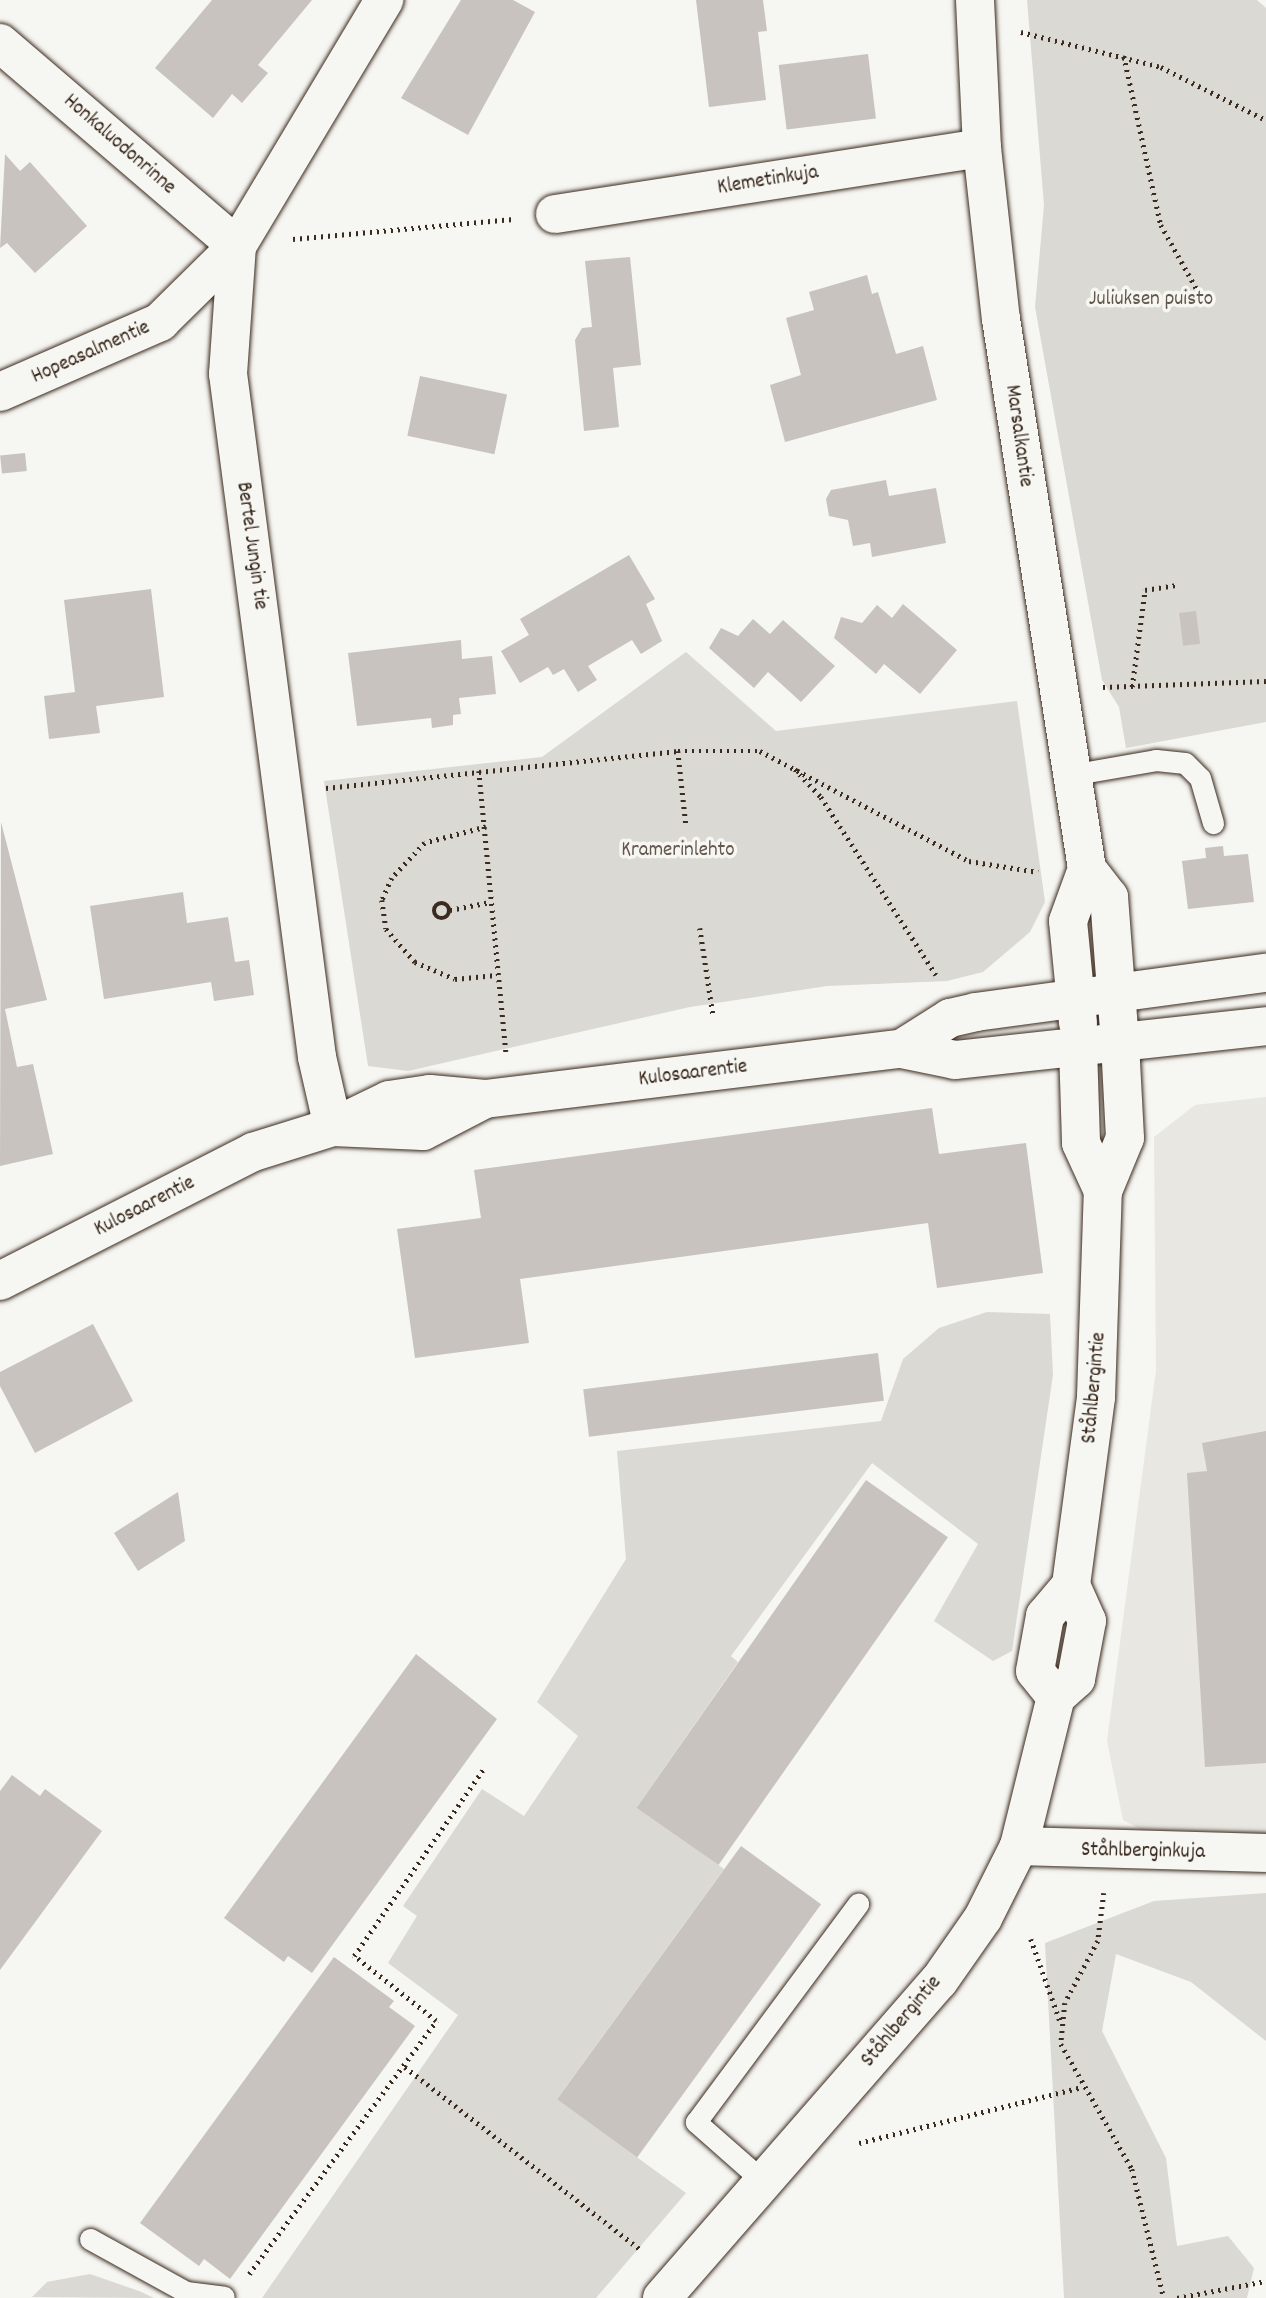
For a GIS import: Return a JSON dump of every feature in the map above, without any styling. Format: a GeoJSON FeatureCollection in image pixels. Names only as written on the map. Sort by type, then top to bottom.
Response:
{"type":"FeatureCollection","features":[{"type":"Feature","properties":{"kind":"street","name":"Bertel Jungin tie"},"geometry":{"type":"LineString","coordinates":[[333,1127],[317,1057],[228,374],[237,246],[384,0]]}},
{"type":"Feature","properties":{"kind":"street","name":"Marsalkantie"},"geometry":{"type":"LineString","coordinates":[[975,17],[982,148],[1054,685],[1070,775],[1068,870],[1109,897],[1120,1043]]}},
{"type":"Feature","properties":{"kind":"street","name":"Honkaluodonrinne"},"geometry":{"type":"LineString","coordinates":[[0,43],[237,246]]}},
{"type":"Feature","properties":{"kind":"street","name":"Klemetinkuja"},"geometry":{"type":"LineString","coordinates":[[555,214],[982,148]]}},
{"type":"Feature","properties":{"kind":"street","name":"Hopeasalmentie"},"geometry":{"type":"LineString","coordinates":[[0,392],[160,322],[237,246]]}},
{"type":"Feature","properties":{"kind":"street"},"geometry":{"type":"LineString","coordinates":[[1068,870],[1068,921],[1077,999]]}},
{"type":"Feature","properties":{"kind":"street","name":"Kulosaarentie"},"geometry":{"type":"LineString","coordinates":[[901,1049],[950,1018],[1266,973]]}},
{"type":"Feature","properties":{"kind":"street","name":"Ståhlbergintie"},"geometry":{"type":"LineString","coordinates":[[1077,999],[1082,1143],[1103,1191]]}},
{"type":"Feature","properties":{"kind":"street","name":"Kulosaarentie"},"geometry":{"type":"LineString","coordinates":[[3,1275],[253,1152],[333,1127],[389,1100],[430,1094],[485,1098],[901,1049],[955,1060],[1266,1026]]}},
{"type":"Feature","properties":{"kind":"street","name":"Ståhlbergintie"},"geometry":{"type":"LineString","coordinates":[[662,2298],[939,1981],[983,1918],[1020,1846],[1056,1697],[1076,1679],[1087,1621],[1071,1585],[1096,1398],[1103,1191],[1125,1138],[1120,1043]]}},
{"type":"Feature","properties":{"kind":"street","name":"Ståhlberginkuja"},"geometry":{"type":"LineString","coordinates":[[1020,1846],[1102,1853],[1266,1853]]}},
{"type":"Feature","properties":{"kind":"lane"},"geometry":{"type":"LineString","coordinates":[[1070,775],[1156,760],[1185,764],[1200,778],[1213,823]]}},
{"type":"Feature","properties":{"kind":"lane"},"geometry":{"type":"LineString","coordinates":[[764,2182],[696,2122],[858,1905]]}},
{"type":"Feature","properties":{"kind":"lane"},"geometry":{"type":"LineString","coordinates":[[90,2239],[186,2292],[224,2297]]}},
{"type":"Feature","properties":{"kind":"path"},"geometry":{"type":"LineString","coordinates":[[975,17],[1016,31],[1124,56],[1201,84],[1266,120]]}},
{"type":"Feature","properties":{"kind":"path"},"geometry":{"type":"LineString","coordinates":[[1124,56],[1161,225],[1199,293]]}},
{"type":"Feature","properties":{"kind":"path"},"geometry":{"type":"LineString","coordinates":[[237,246],[555,214]]}},
{"type":"Feature","properties":{"kind":"path"},"geometry":{"type":"LineString","coordinates":[[1132,687],[1145,590],[1176,585]]}},
{"type":"Feature","properties":{"kind":"path"},"geometry":{"type":"LineString","coordinates":[[1054,685],[1132,687],[1266,681]]}},
{"type":"Feature","properties":{"kind":"path"},"geometry":{"type":"LineString","coordinates":[[283,793],[678,751],[760,751],[969,861],[1014,872],[1068,870]]}},
{"type":"Feature","properties":{"kind":"path"},"geometry":{"type":"LineString","coordinates":[[678,751],[687,825]]}},
{"type":"Feature","properties":{"kind":"path"},"geometry":{"type":"LineString","coordinates":[[792,766],[821,797],[939,981]]}},
{"type":"Feature","properties":{"kind":"path"},"geometry":{"type":"LineString","coordinates":[[479,771],[486,827],[496,975],[505,1046]]}},
{"type":"Feature","properties":{"kind":"path"},"geometry":{"type":"LineString","coordinates":[[486,827],[425,843],[392,878],[382,900],[386,929],[415,962],[455,979],[496,975]]}},
{"type":"Feature","properties":{"kind":"path"},"geometry":{"type":"LineString","coordinates":[[450,910],[490,902]]}},
{"type":"Feature","properties":{"kind":"path"},"geometry":{"type":"LineString","coordinates":[[700,928],[713,1014]]}},
{"type":"Feature","properties":{"kind":"path"},"geometry":{"type":"LineString","coordinates":[[224,2297],[239,2287],[405,2067],[436,2021],[354,1956],[485,1767]]}},
{"type":"Feature","properties":{"kind":"path"},"geometry":{"type":"LineString","coordinates":[[1060,2022],[1098,1941],[1102,1853]]}},
{"type":"Feature","properties":{"kind":"path"},"geometry":{"type":"LineString","coordinates":[[1031,1939],[1060,2022],[1061,2045],[1082,2087],[1132,2169],[1164,2298]]}},
{"type":"Feature","properties":{"kind":"path"},"geometry":{"type":"LineString","coordinates":[[405,2067],[648,2255]]}},
{"type":"Feature","properties":{"kind":"path"},"geometry":{"type":"LineString","coordinates":[[845,2146],[1082,2087]]}},
{"type":"Feature","properties":{"kind":"path"},"geometry":{"type":"LineString","coordinates":[[1177,2298],[1266,2281]]}},
{"type":"Feature","properties":{"kind":"shaded area"},"geometry":{"type":"Polygon","coordinates":[[[1266,1097],[1266,1838],[1166,1843],[1123,1820],[1107,1741],[1156,1370],[1154,1137],[1195,1105],[1266,1097]]]}},
{"type":"Feature","properties":{"kind":"green space","name":"Juliuksen puisto"},"geometry":{"type":"Polygon","coordinates":[[[1027,0],[1257,0],[1266,8],[1266,722],[1126,748],[1119,707],[1102,680],[1035,307],[1044,205],[1027,0]]]}},
{"type":"Feature","properties":{"kind":"green space","name":"Kramerinlehto"},"geometry":{"type":"Polygon","coordinates":[[[686,652],[776,731],[1017,701],[1045,902],[1030,932],[983,972],[947,981],[827,986],[690,1007],[408,1071],[368,1066],[324,781],[542,757],[686,652]]]}},
{"type":"Feature","properties":{"kind":"green space"},"geometry":{"type":"Polygon","coordinates":[[[987,1312],[1050,1314],[1053,1375],[1012,1651],[993,1661],[934,1621],[978,1544],[872,1463],[731,1656],[738,1662],[637,1807],[724,1869],[557,2099],[686,2193],[596,2298],[262,2298],[458,2015],[388,1963],[417,1916],[403,1906],[482,1789],[524,1816],[578,1736],[537,1702],[626,1559],[617,1451],[881,1421],[903,1359],[939,1328],[987,1312]]]}},
{"type":"Feature","properties":{"kind":"green space"},"geometry":{"type":"Polygon","coordinates":[[[1266,1893],[1266,2041],[1191,1982],[1116,1954],[1102,2031],[1166,2158],[1177,2246],[1228,2236],[1254,2268],[1247,2298],[1064,2298],[1045,1943],[1154,1901],[1266,1893]]]}},
{"type":"Feature","properties":{"kind":"green space"},"geometry":{"type":"Polygon","coordinates":[[[90,2274],[154,2298],[32,2297],[47,2282],[90,2274]]]}},
{"type":"Feature","properties":{"kind":"building"},"geometry":{"type":"Polygon","coordinates":[[[212,0],[312,0],[258,65],[268,73],[242,103],[232,94],[213,118],[155,68],[212,0]]]}},
{"type":"Feature","properties":{"kind":"building"},"geometry":{"type":"Polygon","coordinates":[[[461,0],[513,0],[535,12],[468,135],[401,98],[461,0]]]}},
{"type":"Feature","properties":{"kind":"building"},"geometry":{"type":"Polygon","coordinates":[[[696,0],[763,0],[767,31],[758,32],[766,100],[709,107],[696,0]]]}},
{"type":"Feature","properties":{"kind":"building"},"geometry":{"type":"Polygon","coordinates":[[[868,54],[876,119],[787,129],[779,65],[868,54]]]}},
{"type":"Feature","properties":{"kind":"building"},"geometry":{"type":"Polygon","coordinates":[[[5,154],[20,171],[30,162],[87,226],[35,273],[7,243],[0,248],[5,154]]]}},
{"type":"Feature","properties":{"kind":"building"},"geometry":{"type":"Polygon","coordinates":[[[630,257],[641,365],[613,368],[619,427],[584,431],[575,340],[582,328],[592,327],[585,261],[630,257]]]}},
{"type":"Feature","properties":{"kind":"building"},"geometry":{"type":"Polygon","coordinates":[[[867,275],[872,294],[878,292],[896,354],[923,346],[937,400],[785,442],[770,385],[801,375],[786,318],[814,310],[809,292],[867,275]]]}},
{"type":"Feature","properties":{"kind":"building"},"geometry":{"type":"Polygon","coordinates":[[[420,376],[507,395],[494,454],[407,436],[420,376]]]}},
{"type":"Feature","properties":{"kind":"building"},"geometry":{"type":"Polygon","coordinates":[[[25,453],[27,471],[2,474],[0,456],[25,453]]]}},
{"type":"Feature","properties":{"kind":"building"},"geometry":{"type":"Polygon","coordinates":[[[886,480],[889,496],[936,488],[946,543],[872,557],[870,543],[853,546],[848,520],[829,516],[826,499],[831,490],[886,480]]]}},
{"type":"Feature","properties":{"kind":"building"},"geometry":{"type":"Polygon","coordinates":[[[629,555],[655,599],[646,604],[662,641],[641,654],[632,640],[588,666],[597,680],[578,692],[564,669],[553,675],[548,667],[520,683],[501,651],[529,635],[520,619],[629,555]]]}},
{"type":"Feature","properties":{"kind":"building"},"geometry":{"type":"Polygon","coordinates":[[[151,589],[164,697],[96,706],[100,733],[49,739],[44,696],[75,692],[64,600],[151,589]]]}},
{"type":"Feature","properties":{"kind":"building"},"geometry":{"type":"Polygon","coordinates":[[[903,604],[957,650],[920,694],[884,664],[876,674],[834,638],[841,617],[862,623],[877,605],[892,618],[903,604]]]}},
{"type":"Feature","properties":{"kind":"building"},"geometry":{"type":"Polygon","coordinates":[[[1196,611],[1200,644],[1183,646],[1179,613],[1196,611]]]}},
{"type":"Feature","properties":{"kind":"building"},"geometry":{"type":"Polygon","coordinates":[[[753,619],[770,634],[783,620],[835,666],[801,702],[768,672],[754,688],[709,648],[721,628],[738,636],[753,619]]]}},
{"type":"Feature","properties":{"kind":"building"},"geometry":{"type":"Polygon","coordinates":[[[461,640],[462,659],[492,656],[496,694],[459,698],[461,714],[453,715],[453,725],[432,728],[431,718],[357,726],[348,653],[461,640]]]}},
{"type":"Feature","properties":{"kind":"building"},"geometry":{"type":"Polygon","coordinates":[[[1,822],[47,1000],[5,1009],[17,1067],[33,1064],[53,1154],[0,1166],[1,822]]]}},
{"type":"Feature","properties":{"kind":"building"},"geometry":{"type":"Polygon","coordinates":[[[1223,846],[1224,856],[1248,854],[1254,902],[1188,909],[1182,861],[1206,858],[1205,848],[1223,846]]]}},
{"type":"Feature","properties":{"kind":"building"},"geometry":{"type":"Polygon","coordinates":[[[183,892],[187,923],[228,917],[235,962],[249,960],[254,995],[214,1001],[211,982],[104,999],[90,906],[183,892]]]}},
{"type":"Feature","properties":{"kind":"building"},"geometry":{"type":"Polygon","coordinates":[[[932,1108],[939,1154],[1026,1143],[1043,1273],[937,1288],[928,1223],[520,1279],[529,1343],[415,1358],[397,1229],[481,1218],[474,1170],[932,1108]]]}},
{"type":"Feature","properties":{"kind":"building"},"geometry":{"type":"Polygon","coordinates":[[[93,1324],[133,1401],[35,1453],[0,1386],[0,1372],[93,1324]]]}},
{"type":"Feature","properties":{"kind":"building"},"geometry":{"type":"Polygon","coordinates":[[[878,1353],[884,1401],[589,1437],[583,1389],[878,1353]]]}},
{"type":"Feature","properties":{"kind":"building"},"geometry":{"type":"Polygon","coordinates":[[[1266,1431],[1266,1763],[1205,1767],[1187,1473],[1207,1471],[1202,1443],[1266,1431]]]}},
{"type":"Feature","properties":{"kind":"building"},"geometry":{"type":"Polygon","coordinates":[[[866,1480],[948,1537],[718,1865],[637,1808],[866,1480]]]}},
{"type":"Feature","properties":{"kind":"building"},"geometry":{"type":"Polygon","coordinates":[[[178,1492],[185,1541],[138,1571],[114,1533],[178,1492]]]}},
{"type":"Feature","properties":{"kind":"building"},"geometry":{"type":"Polygon","coordinates":[[[416,1654],[497,1719],[312,1973],[288,1956],[284,1962],[224,1918],[416,1654]]]}},
{"type":"Feature","properties":{"kind":"building"},"geometry":{"type":"Polygon","coordinates":[[[12,1775],[40,1796],[45,1789],[102,1831],[0,1970],[0,1791],[12,1775]]]}},
{"type":"Feature","properties":{"kind":"building"},"geometry":{"type":"Polygon","coordinates":[[[741,1846],[821,1904],[637,2157],[557,2099],[741,1846]]]}},
{"type":"Feature","properties":{"kind":"building"},"geometry":{"type":"Polygon","coordinates":[[[334,1957],[394,2001],[389,2007],[415,2026],[230,2279],[204,2259],[199,2266],[140,2223],[334,1957]]]}}]}
